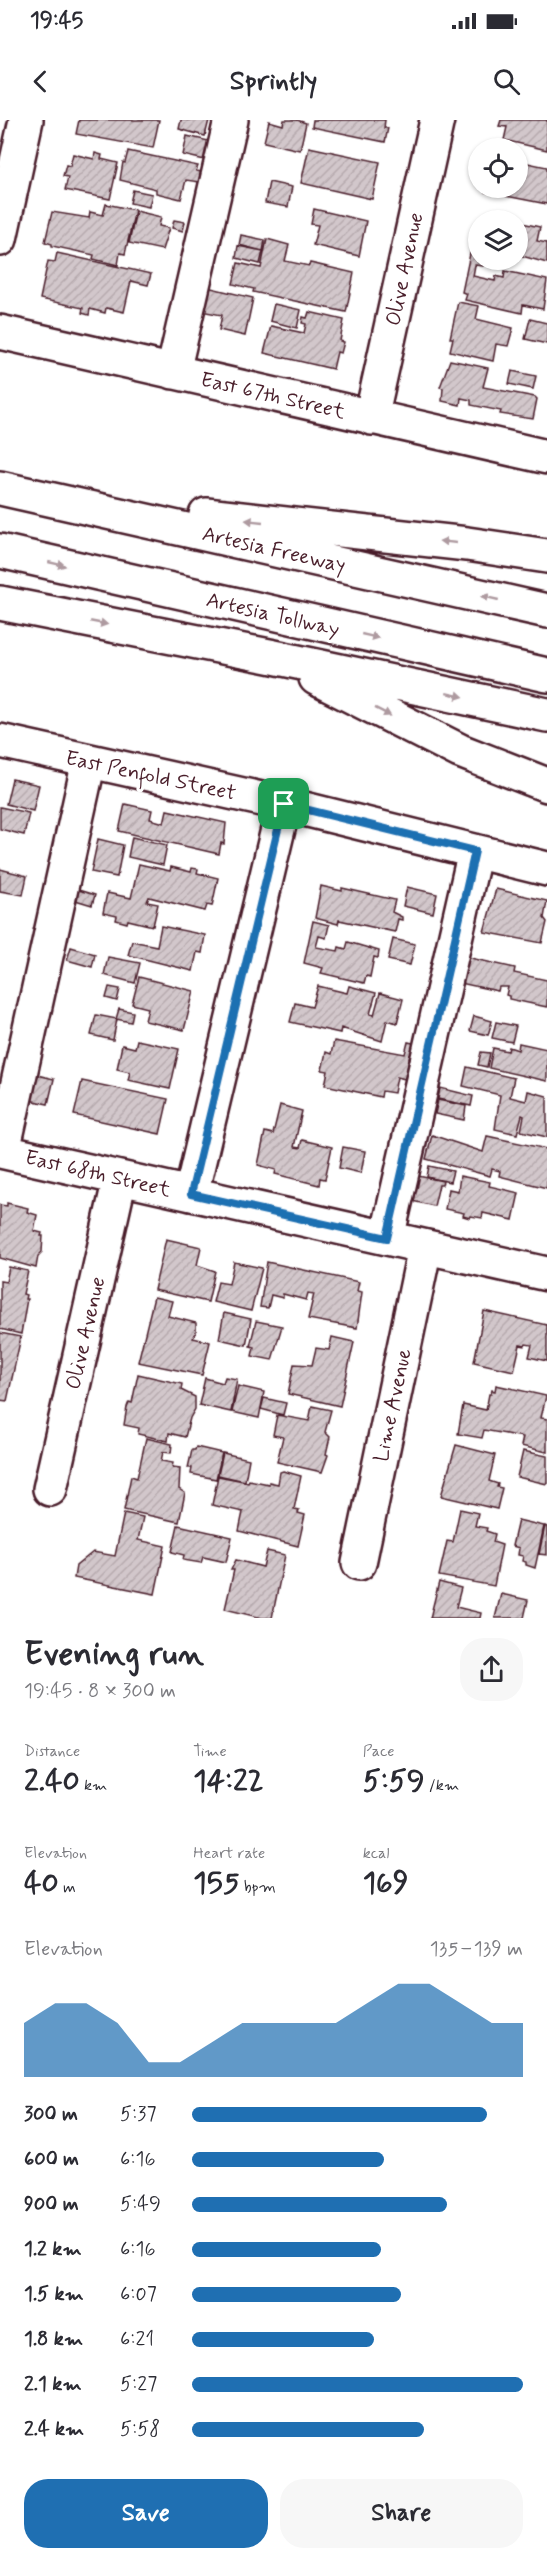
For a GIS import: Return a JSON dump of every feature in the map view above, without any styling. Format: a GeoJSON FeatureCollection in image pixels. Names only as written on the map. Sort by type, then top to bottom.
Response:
{"type":"FeatureCollection","features":[{"type":"Feature","properties":{"kind":"main road"},"geometry":{"type":"LineString","coordinates":[[0,239],[26,120]]}},
{"type":"Feature","properties":{"kind":"main road"},"geometry":{"type":"LineString","coordinates":[[173,372],[231,120]]}},
{"type":"Feature","properties":{"kind":"main road","name":"Olive Avenue"},"geometry":{"type":"LineString","coordinates":[[371,418],[437,120]]}},
{"type":"Feature","properties":{"kind":"main road","name":"East 67th Street"},"geometry":{"type":"LineString","coordinates":[[0,332],[547,457]]}},
{"type":"Feature","properties":{"kind":"main road","name":"Artesia Freeway"},"geometry":{"type":"LineString","coordinates":[[0,488],[547,610]]}},
{"type":"Feature","properties":{"kind":"main road"},"geometry":{"type":"LineString","coordinates":[[47,498],[455,542],[547,556]]}},
{"type":"Feature","properties":{"kind":"main road","name":"Artesia Tollway"},"geometry":{"type":"LineString","coordinates":[[0,551],[547,675]]}},
{"type":"Feature","properties":{"kind":"main road"},"geometry":{"type":"LineString","coordinates":[[0,603],[274,657],[547,715]]}},
{"type":"Feature","properties":{"kind":"main road"},"geometry":{"type":"LineString","coordinates":[[274,657],[460,751],[547,785]]}},
{"type":"Feature","properties":{"kind":"main road","name":"East Penfold Street"},"geometry":{"type":"LineString","coordinates":[[0,741],[284,804],[547,869]]}},
{"type":"Feature","properties":{"kind":"main road"},"geometry":{"type":"LineString","coordinates":[[1,1151],[89,761]]}},
{"type":"Feature","properties":{"kind":"main road"},"geometry":{"type":"LineString","coordinates":[[191,1194],[284,804]]}},
{"type":"Feature","properties":{"kind":"main road"},"geometry":{"type":"LineString","coordinates":[[387,1238],[475,851]]}},
{"type":"Feature","properties":{"kind":"main road","name":"East 68th Street"},"geometry":{"type":"LineString","coordinates":[[1,1151],[547,1274]]}},
{"type":"Feature","properties":{"kind":"main road","name":"Olive Avenue"},"geometry":{"type":"LineString","coordinates":[[50,1489],[120,1178]]}},
{"type":"Feature","properties":{"kind":"main road","name":"Lime Avenue"},"geometry":{"type":"LineString","coordinates":[[359,1563],[425,1247]]}},
{"type":"Feature","properties":{"kind":"building"},"geometry":{"type":"Polygon","coordinates":[[[79,120],[159,120],[153,148],[76,134],[79,120]]]}},
{"type":"Feature","properties":{"kind":"building"},"geometry":{"type":"Polygon","coordinates":[[[181,120],[209,120],[205,136],[179,129],[181,120]]]}},
{"type":"Feature","properties":{"kind":"building"},"geometry":{"type":"Polygon","coordinates":[[[284,120],[306,123],[300,150],[264,142],[269,121],[283,125],[284,120]]]}},
{"type":"Feature","properties":{"kind":"building"},"geometry":{"type":"Polygon","coordinates":[[[313,120],[385,120],[384,128],[388,128],[385,142],[312,127],[313,120]]]}},
{"type":"Feature","properties":{"kind":"building"},"geometry":{"type":"Polygon","coordinates":[[[501,120],[547,120],[547,150],[528,146],[528,138],[504,138],[507,127],[499,126],[501,120]]]}},
{"type":"Feature","properties":{"kind":"building"},"geometry":{"type":"Polygon","coordinates":[[[187,136],[213,142],[209,161],[183,155],[187,136]]]}},
{"type":"Feature","properties":{"kind":"building"},"geometry":{"type":"Polygon","coordinates":[[[309,147],[380,162],[372,199],[301,183],[309,147]]]}},
{"type":"Feature","properties":{"kind":"building"},"geometry":{"type":"Polygon","coordinates":[[[128,151],[198,166],[196,171],[208,173],[206,183],[186,180],[181,199],[156,193],[156,189],[120,180],[123,162],[125,163],[128,151]]]}},
{"type":"Feature","properties":{"kind":"building"},"geometry":{"type":"Polygon","coordinates":[[[95,153],[102,155],[101,159],[118,163],[110,199],[65,190],[68,177],[63,176],[66,165],[70,166],[73,154],[94,159],[95,153]]]}},
{"type":"Feature","properties":{"kind":"building"},"geometry":{"type":"Polygon","coordinates":[[[528,163],[547,167],[547,204],[516,198],[528,198],[528,163]]]}},
{"type":"Feature","properties":{"kind":"building"},"geometry":{"type":"Polygon","coordinates":[[[269,182],[292,187],[288,207],[265,203],[269,182]]]}},
{"type":"Feature","properties":{"kind":"building"},"geometry":{"type":"Polygon","coordinates":[[[133,190],[152,194],[149,207],[130,203],[133,190]]]}},
{"type":"Feature","properties":{"kind":"building"},"geometry":{"type":"Polygon","coordinates":[[[106,204],[135,210],[125,254],[120,253],[118,265],[93,259],[94,255],[52,246],[45,242],[52,212],[89,218],[90,212],[103,215],[106,204]]]}},
{"type":"Feature","properties":{"kind":"building"},"geometry":{"type":"Polygon","coordinates":[[[314,209],[366,221],[359,256],[313,245],[318,225],[311,224],[314,209]]]}},
{"type":"Feature","properties":{"kind":"building"},"geometry":{"type":"Polygon","coordinates":[[[136,211],[161,217],[159,226],[169,228],[162,250],[129,243],[136,211]]]}},
{"type":"Feature","properties":{"kind":"building"},"geometry":{"type":"Polygon","coordinates":[[[174,220],[185,222],[183,231],[172,228],[174,220]]]}},
{"type":"Feature","properties":{"kind":"building"},"geometry":{"type":"Polygon","coordinates":[[[528,224],[540,227],[537,241],[547,243],[547,263],[528,258],[528,224]]]}},
{"type":"Feature","properties":{"kind":"building"},"geometry":{"type":"Polygon","coordinates":[[[241,235],[265,240],[263,251],[239,245],[241,235]]]}},
{"type":"Feature","properties":{"kind":"building"},"geometry":{"type":"Polygon","coordinates":[[[267,239],[289,245],[285,261],[309,266],[310,263],[354,273],[346,312],[253,292],[254,289],[233,284],[238,263],[261,268],[267,239]]]}},
{"type":"Feature","properties":{"kind":"building"},"geometry":{"type":"Polygon","coordinates":[[[238,246],[263,251],[260,264],[236,258],[238,246]]]}},
{"type":"Feature","properties":{"kind":"building"},"geometry":{"type":"Polygon","coordinates":[[[57,253],[151,274],[148,285],[131,281],[124,312],[106,308],[105,313],[90,309],[89,315],[82,313],[83,308],[40,299],[48,261],[55,262],[57,253]]]}},
{"type":"Feature","properties":{"kind":"building"},"geometry":{"type":"Polygon","coordinates":[[[468,263],[468,270],[474,270],[473,276],[495,281],[496,276],[504,278],[505,271],[547,280],[543,309],[523,305],[522,313],[465,300],[467,294],[462,292],[468,263]]]}},
{"type":"Feature","properties":{"kind":"building"},"geometry":{"type":"Polygon","coordinates":[[[207,287],[253,298],[245,336],[219,330],[222,315],[201,311],[207,287]]]}},
{"type":"Feature","properties":{"kind":"building"},"geometry":{"type":"Polygon","coordinates":[[[458,302],[479,306],[476,319],[513,328],[508,346],[496,344],[493,361],[450,351],[453,338],[450,338],[458,302]]]}},
{"type":"Feature","properties":{"kind":"building"},"geometry":{"type":"Polygon","coordinates":[[[274,304],[301,310],[297,328],[270,321],[274,304]]]}},
{"type":"Feature","properties":{"kind":"building"},"geometry":{"type":"Polygon","coordinates":[[[309,312],[344,320],[340,341],[344,342],[341,353],[337,352],[333,369],[264,353],[271,326],[304,333],[306,324],[302,323],[303,317],[307,318],[309,312]]]}},
{"type":"Feature","properties":{"kind":"building"},"geometry":{"type":"Polygon","coordinates":[[[530,319],[547,323],[547,344],[525,339],[530,319]]]}},
{"type":"Feature","properties":{"kind":"building"},"geometry":{"type":"Polygon","coordinates":[[[450,360],[488,368],[483,387],[535,397],[537,399],[533,419],[500,414],[501,411],[471,405],[471,400],[461,398],[460,405],[442,401],[443,388],[440,387],[450,360]]]}},
{"type":"Feature","properties":{"kind":"building"},"geometry":{"type":"Polygon","coordinates":[[[512,371],[536,376],[533,389],[509,384],[512,371]]]}},
{"type":"Feature","properties":{"kind":"building"},"geometry":{"type":"Polygon","coordinates":[[[12,779],[39,785],[33,811],[6,804],[12,779]]]}},
{"type":"Feature","properties":{"kind":"building"},"geometry":{"type":"Polygon","coordinates":[[[125,804],[152,810],[150,819],[164,823],[167,810],[226,823],[224,844],[221,843],[219,854],[119,831],[125,804]]]}},
{"type":"Feature","properties":{"kind":"building"},"geometry":{"type":"Polygon","coordinates":[[[0,807],[29,813],[24,835],[0,829],[0,807]]]}},
{"type":"Feature","properties":{"kind":"building"},"geometry":{"type":"Polygon","coordinates":[[[132,837],[167,845],[163,865],[128,857],[132,837]]]}},
{"type":"Feature","properties":{"kind":"building"},"geometry":{"type":"Polygon","coordinates":[[[98,839],[123,845],[117,877],[91,872],[98,839]]]}},
{"type":"Feature","properties":{"kind":"building"},"geometry":{"type":"Polygon","coordinates":[[[139,864],[170,871],[171,867],[191,872],[192,868],[198,869],[197,873],[218,878],[212,906],[207,905],[205,911],[149,897],[147,902],[158,904],[153,926],[128,920],[127,923],[116,920],[117,916],[103,913],[107,893],[131,898],[139,864]]]}},
{"type":"Feature","properties":{"kind":"building"},"geometry":{"type":"Polygon","coordinates":[[[0,869],[27,876],[23,895],[0,891],[0,869]]]}},
{"type":"Feature","properties":{"kind":"building"},"geometry":{"type":"Polygon","coordinates":[[[321,886],[342,891],[342,888],[395,900],[392,912],[402,917],[402,920],[398,919],[395,932],[339,920],[338,924],[315,918],[321,886]]]}},
{"type":"Feature","properties":{"kind":"building"},"geometry":{"type":"Polygon","coordinates":[[[407,887],[437,894],[433,913],[403,906],[407,887]]]}},
{"type":"Feature","properties":{"kind":"building"},"geometry":{"type":"Polygon","coordinates":[[[75,889],[95,895],[92,905],[72,899],[75,889]]]}},
{"type":"Feature","properties":{"kind":"building"},"geometry":{"type":"Polygon","coordinates":[[[496,889],[547,901],[544,918],[547,922],[542,943],[484,932],[496,889]]]}},
{"type":"Feature","properties":{"kind":"building"},"geometry":{"type":"Polygon","coordinates":[[[313,921],[329,925],[326,938],[319,936],[316,947],[338,951],[339,947],[346,949],[348,942],[379,951],[378,958],[374,957],[370,977],[366,976],[364,983],[321,973],[323,968],[304,963],[313,921]]]}},
{"type":"Feature","properties":{"kind":"building"},"geometry":{"type":"Polygon","coordinates":[[[161,926],[205,935],[202,953],[197,952],[193,971],[128,955],[132,941],[157,946],[161,926]]]}},
{"type":"Feature","properties":{"kind":"building"},"geometry":{"type":"Polygon","coordinates":[[[393,939],[415,944],[410,965],[388,960],[393,939]]]}},
{"type":"Feature","properties":{"kind":"building"},"geometry":{"type":"Polygon","coordinates":[[[71,947],[95,954],[92,967],[67,960],[71,947]]]}},
{"type":"Feature","properties":{"kind":"building"},"geometry":{"type":"Polygon","coordinates":[[[108,957],[140,963],[135,983],[104,975],[108,957]]]}},
{"type":"Feature","properties":{"kind":"building"},"geometry":{"type":"Polygon","coordinates":[[[466,957],[515,968],[514,973],[547,980],[547,1007],[509,999],[506,995],[508,987],[499,987],[498,991],[460,983],[466,957]]]}},
{"type":"Feature","properties":{"kind":"building"},"geometry":{"type":"Polygon","coordinates":[[[139,977],[194,991],[184,1030],[145,1021],[148,1008],[132,1004],[139,977]]]}},
{"type":"Feature","properties":{"kind":"building"},"geometry":{"type":"Polygon","coordinates":[[[318,986],[347,993],[349,986],[376,993],[370,1014],[374,1015],[380,993],[403,999],[397,1023],[387,1020],[382,1041],[341,1028],[340,1033],[290,1022],[295,1003],[312,1007],[318,986]]]}},
{"type":"Feature","properties":{"kind":"building"},"geometry":{"type":"Polygon","coordinates":[[[109,987],[120,989],[117,1001],[106,998],[109,987]]]}},
{"type":"Feature","properties":{"kind":"building"},"geometry":{"type":"Polygon","coordinates":[[[119,1009],[133,1012],[131,1022],[116,1019],[119,1009]]]}},
{"type":"Feature","properties":{"kind":"building"},"geometry":{"type":"Polygon","coordinates":[[[96,1015],[117,1019],[113,1040],[91,1035],[96,1015]]]}},
{"type":"Feature","properties":{"kind":"building"},"geometry":{"type":"Polygon","coordinates":[[[474,1016],[492,1021],[488,1035],[470,1031],[474,1016]]]}},
{"type":"Feature","properties":{"kind":"building"},"geometry":{"type":"Polygon","coordinates":[[[496,1022],[516,1026],[512,1042],[492,1038],[496,1022]]]}},
{"type":"Feature","properties":{"kind":"building"},"geometry":{"type":"Polygon","coordinates":[[[137,1040],[179,1049],[170,1089],[128,1080],[130,1072],[117,1069],[122,1045],[135,1048],[137,1040]]]}},
{"type":"Feature","properties":{"kind":"building"},"geometry":{"type":"Polygon","coordinates":[[[334,1041],[405,1054],[408,1042],[422,1045],[420,1057],[410,1055],[405,1079],[397,1077],[394,1093],[382,1091],[381,1097],[325,1085],[328,1071],[322,1070],[326,1052],[331,1054],[334,1041]]]}},
{"type":"Feature","properties":{"kind":"building"},"geometry":{"type":"Polygon","coordinates":[[[519,1043],[547,1049],[547,1081],[489,1068],[493,1048],[508,1051],[509,1047],[518,1050],[519,1043]]]}},
{"type":"Feature","properties":{"kind":"building"},"geometry":{"type":"Polygon","coordinates":[[[481,1052],[490,1053],[487,1067],[478,1065],[481,1052]]]}},
{"type":"Feature","properties":{"kind":"building"},"geometry":{"type":"Polygon","coordinates":[[[467,1067],[514,1078],[510,1097],[526,1101],[528,1091],[547,1096],[547,1137],[521,1131],[524,1116],[522,1115],[517,1134],[495,1129],[500,1095],[463,1086],[467,1067]]]}},
{"type":"Feature","properties":{"kind":"building"},"geometry":{"type":"Polygon","coordinates":[[[29,1073],[54,1079],[48,1104],[24,1099],[29,1073]]]}},
{"type":"Feature","properties":{"kind":"building"},"geometry":{"type":"Polygon","coordinates":[[[82,1081],[168,1099],[160,1134],[74,1115],[82,1081]]]}},
{"type":"Feature","properties":{"kind":"building"},"geometry":{"type":"Polygon","coordinates":[[[440,1088],[473,1096],[471,1106],[438,1099],[440,1088]]]}},
{"type":"Feature","properties":{"kind":"building"},"geometry":{"type":"Polygon","coordinates":[[[438,1100],[466,1106],[464,1120],[435,1114],[438,1100]]]}},
{"type":"Feature","properties":{"kind":"building"},"geometry":{"type":"Polygon","coordinates":[[[280,1105],[302,1111],[294,1147],[300,1148],[302,1140],[332,1147],[325,1179],[320,1178],[319,1185],[275,1174],[276,1170],[258,1165],[265,1132],[273,1134],[280,1105]]]}},
{"type":"Feature","properties":{"kind":"building"},"geometry":{"type":"Polygon","coordinates":[[[432,1135],[483,1152],[487,1136],[547,1149],[547,1188],[499,1176],[500,1171],[492,1169],[490,1176],[426,1159],[432,1135]]]}},
{"type":"Feature","properties":{"kind":"building"},"geometry":{"type":"Polygon","coordinates":[[[343,1147],[365,1151],[361,1173],[339,1168],[343,1147]]]}},
{"type":"Feature","properties":{"kind":"building"},"geometry":{"type":"Polygon","coordinates":[[[429,1166],[453,1171],[450,1182],[427,1177],[429,1166]]]}},
{"type":"Feature","properties":{"kind":"building"},"geometry":{"type":"Polygon","coordinates":[[[418,1176],[443,1181],[442,1185],[439,1185],[434,1206],[412,1201],[418,1176]]]}},
{"type":"Feature","properties":{"kind":"building"},"geometry":{"type":"Polygon","coordinates":[[[460,1176],[490,1182],[489,1186],[519,1193],[513,1220],[483,1213],[482,1218],[471,1216],[470,1218],[463,1216],[464,1213],[445,1209],[449,1189],[458,1191],[460,1176]]]}},
{"type":"Feature","properties":{"kind":"building"},"geometry":{"type":"Polygon","coordinates":[[[7,1203],[28,1208],[27,1212],[37,1215],[34,1231],[42,1233],[41,1236],[43,1236],[42,1252],[38,1256],[36,1268],[0,1258],[0,1205],[7,1206],[7,1203]]]}},
{"type":"Feature","properties":{"kind":"building"},"geometry":{"type":"Polygon","coordinates":[[[166,1239],[201,1247],[197,1265],[215,1271],[208,1302],[154,1290],[166,1239]]]}},
{"type":"Feature","properties":{"kind":"building"},"geometry":{"type":"Polygon","coordinates":[[[234,1262],[262,1268],[251,1311],[213,1302],[218,1282],[229,1284],[234,1262]]]}},
{"type":"Feature","properties":{"kind":"building"},"geometry":{"type":"Polygon","coordinates":[[[267,1262],[359,1282],[357,1291],[362,1292],[357,1328],[308,1319],[314,1294],[308,1293],[306,1300],[283,1294],[283,1298],[271,1295],[268,1308],[260,1307],[267,1262]]]}},
{"type":"Feature","properties":{"kind":"building"},"geometry":{"type":"Polygon","coordinates":[[[9,1267],[28,1271],[23,1294],[27,1299],[21,1334],[0,1329],[0,1281],[6,1282],[9,1267]]]}},
{"type":"Feature","properties":{"kind":"building"},"geometry":{"type":"Polygon","coordinates":[[[154,1297],[172,1301],[168,1316],[196,1323],[196,1333],[193,1338],[210,1342],[202,1375],[138,1362],[154,1297]]]}},
{"type":"Feature","properties":{"kind":"building"},"geometry":{"type":"Polygon","coordinates":[[[484,1311],[547,1325],[547,1361],[529,1357],[532,1345],[526,1344],[525,1346],[520,1345],[514,1371],[474,1362],[484,1311]]]}},
{"type":"Feature","properties":{"kind":"building"},"geometry":{"type":"Polygon","coordinates":[[[224,1313],[251,1319],[246,1345],[219,1339],[224,1313]]]}},
{"type":"Feature","properties":{"kind":"building"},"geometry":{"type":"Polygon","coordinates":[[[256,1321],[282,1326],[272,1360],[252,1356],[254,1347],[250,1346],[256,1321]]]}},
{"type":"Feature","properties":{"kind":"building"},"geometry":{"type":"Polygon","coordinates":[[[0,1333],[21,1337],[7,1401],[0,1400],[0,1333]]]}},
{"type":"Feature","properties":{"kind":"building"},"geometry":{"type":"Polygon","coordinates":[[[332,1337],[354,1342],[340,1406],[288,1394],[294,1364],[312,1365],[316,1348],[329,1350],[332,1337]]]}},
{"type":"Feature","properties":{"kind":"building"},"geometry":{"type":"Polygon","coordinates":[[[138,1374],[182,1384],[181,1390],[195,1397],[195,1409],[185,1437],[169,1433],[168,1441],[138,1434],[139,1428],[124,1425],[127,1407],[129,1402],[132,1403],[138,1374]]]}},
{"type":"Feature","properties":{"kind":"building"},"geometry":{"type":"Polygon","coordinates":[[[225,1377],[237,1379],[231,1412],[199,1405],[205,1378],[223,1383],[225,1377]]]}},
{"type":"Feature","properties":{"kind":"building"},"geometry":{"type":"Polygon","coordinates":[[[496,1385],[546,1396],[541,1418],[547,1419],[547,1452],[521,1446],[523,1437],[484,1430],[482,1438],[458,1434],[463,1405],[486,1410],[489,1394],[492,1390],[495,1391],[496,1385]]]}},
{"type":"Feature","properties":{"kind":"building"},"geometry":{"type":"Polygon","coordinates":[[[238,1386],[264,1392],[259,1418],[232,1412],[238,1386]]]}},
{"type":"Feature","properties":{"kind":"building"},"geometry":{"type":"Polygon","coordinates":[[[264,1398],[286,1403],[283,1415],[261,1409],[264,1398]]]}},
{"type":"Feature","properties":{"kind":"building"},"geometry":{"type":"Polygon","coordinates":[[[312,1406],[331,1410],[325,1432],[330,1437],[326,1454],[328,1455],[322,1472],[277,1462],[283,1437],[273,1435],[277,1415],[309,1421],[312,1406]]]}},
{"type":"Feature","properties":{"kind":"building"},"geometry":{"type":"Polygon","coordinates":[[[146,1438],[172,1444],[171,1453],[163,1452],[161,1461],[173,1463],[172,1467],[180,1468],[179,1489],[185,1493],[179,1522],[124,1510],[131,1476],[137,1478],[146,1438]]]}},
{"type":"Feature","properties":{"kind":"building"},"geometry":{"type":"Polygon","coordinates":[[[456,1445],[495,1455],[489,1481],[502,1488],[497,1509],[441,1496],[456,1445]]]}},
{"type":"Feature","properties":{"kind":"building"},"geometry":{"type":"Polygon","coordinates":[[[196,1447],[222,1453],[216,1479],[191,1474],[192,1468],[188,1468],[192,1450],[196,1447]]]}},
{"type":"Feature","properties":{"kind":"building"},"geometry":{"type":"Polygon","coordinates":[[[523,1451],[547,1456],[547,1484],[517,1477],[523,1451]]]}},
{"type":"Feature","properties":{"kind":"building"},"geometry":{"type":"Polygon","coordinates":[[[223,1453],[249,1459],[245,1481],[218,1475],[223,1453]]]}},
{"type":"Feature","properties":{"kind":"building"},"geometry":{"type":"Polygon","coordinates":[[[280,1472],[301,1476],[294,1509],[305,1515],[298,1546],[239,1531],[243,1512],[212,1505],[218,1476],[248,1482],[249,1480],[278,1484],[280,1472]]]}},
{"type":"Feature","properties":{"kind":"building"},"geometry":{"type":"Polygon","coordinates":[[[460,1509],[478,1513],[475,1526],[487,1528],[486,1531],[495,1534],[493,1542],[502,1545],[494,1586],[439,1576],[447,1541],[453,1542],[460,1509]]]}},
{"type":"Feature","properties":{"kind":"building"},"geometry":{"type":"Polygon","coordinates":[[[124,1513],[143,1517],[138,1540],[165,1546],[155,1594],[74,1578],[76,1566],[93,1552],[115,1556],[124,1513]]]}},
{"type":"Feature","properties":{"kind":"building"},"geometry":{"type":"Polygon","coordinates":[[[518,1520],[544,1526],[535,1568],[526,1565],[526,1562],[522,1561],[523,1556],[518,1555],[519,1548],[512,1546],[518,1520]]]}},
{"type":"Feature","properties":{"kind":"building"},"geometry":{"type":"Polygon","coordinates":[[[178,1525],[232,1537],[226,1562],[203,1557],[201,1563],[183,1560],[184,1555],[172,1552],[178,1525]]]}},
{"type":"Feature","properties":{"kind":"building"},"geometry":{"type":"Polygon","coordinates":[[[545,1526],[547,1527],[547,1555],[539,1554],[545,1526]]]}},
{"type":"Feature","properties":{"kind":"building"},"geometry":{"type":"Polygon","coordinates":[[[267,1551],[285,1555],[272,1618],[262,1618],[225,1609],[234,1570],[231,1570],[236,1560],[263,1567],[267,1551]]]}},
{"type":"Feature","properties":{"kind":"building"},"geometry":{"type":"Polygon","coordinates":[[[439,1582],[461,1588],[456,1607],[481,1613],[480,1618],[430,1618],[439,1582]]]}},
{"type":"Feature","properties":{"kind":"building"},"geometry":{"type":"Polygon","coordinates":[[[501,1594],[528,1600],[524,1618],[495,1618],[501,1594]]]}},
{"type":"Feature","properties":{"kind":"route"},"geometry":{"type":"LineString","coordinates":[[284,804],[475,851],[387,1238],[191,1194],[284,804]]}}]}
